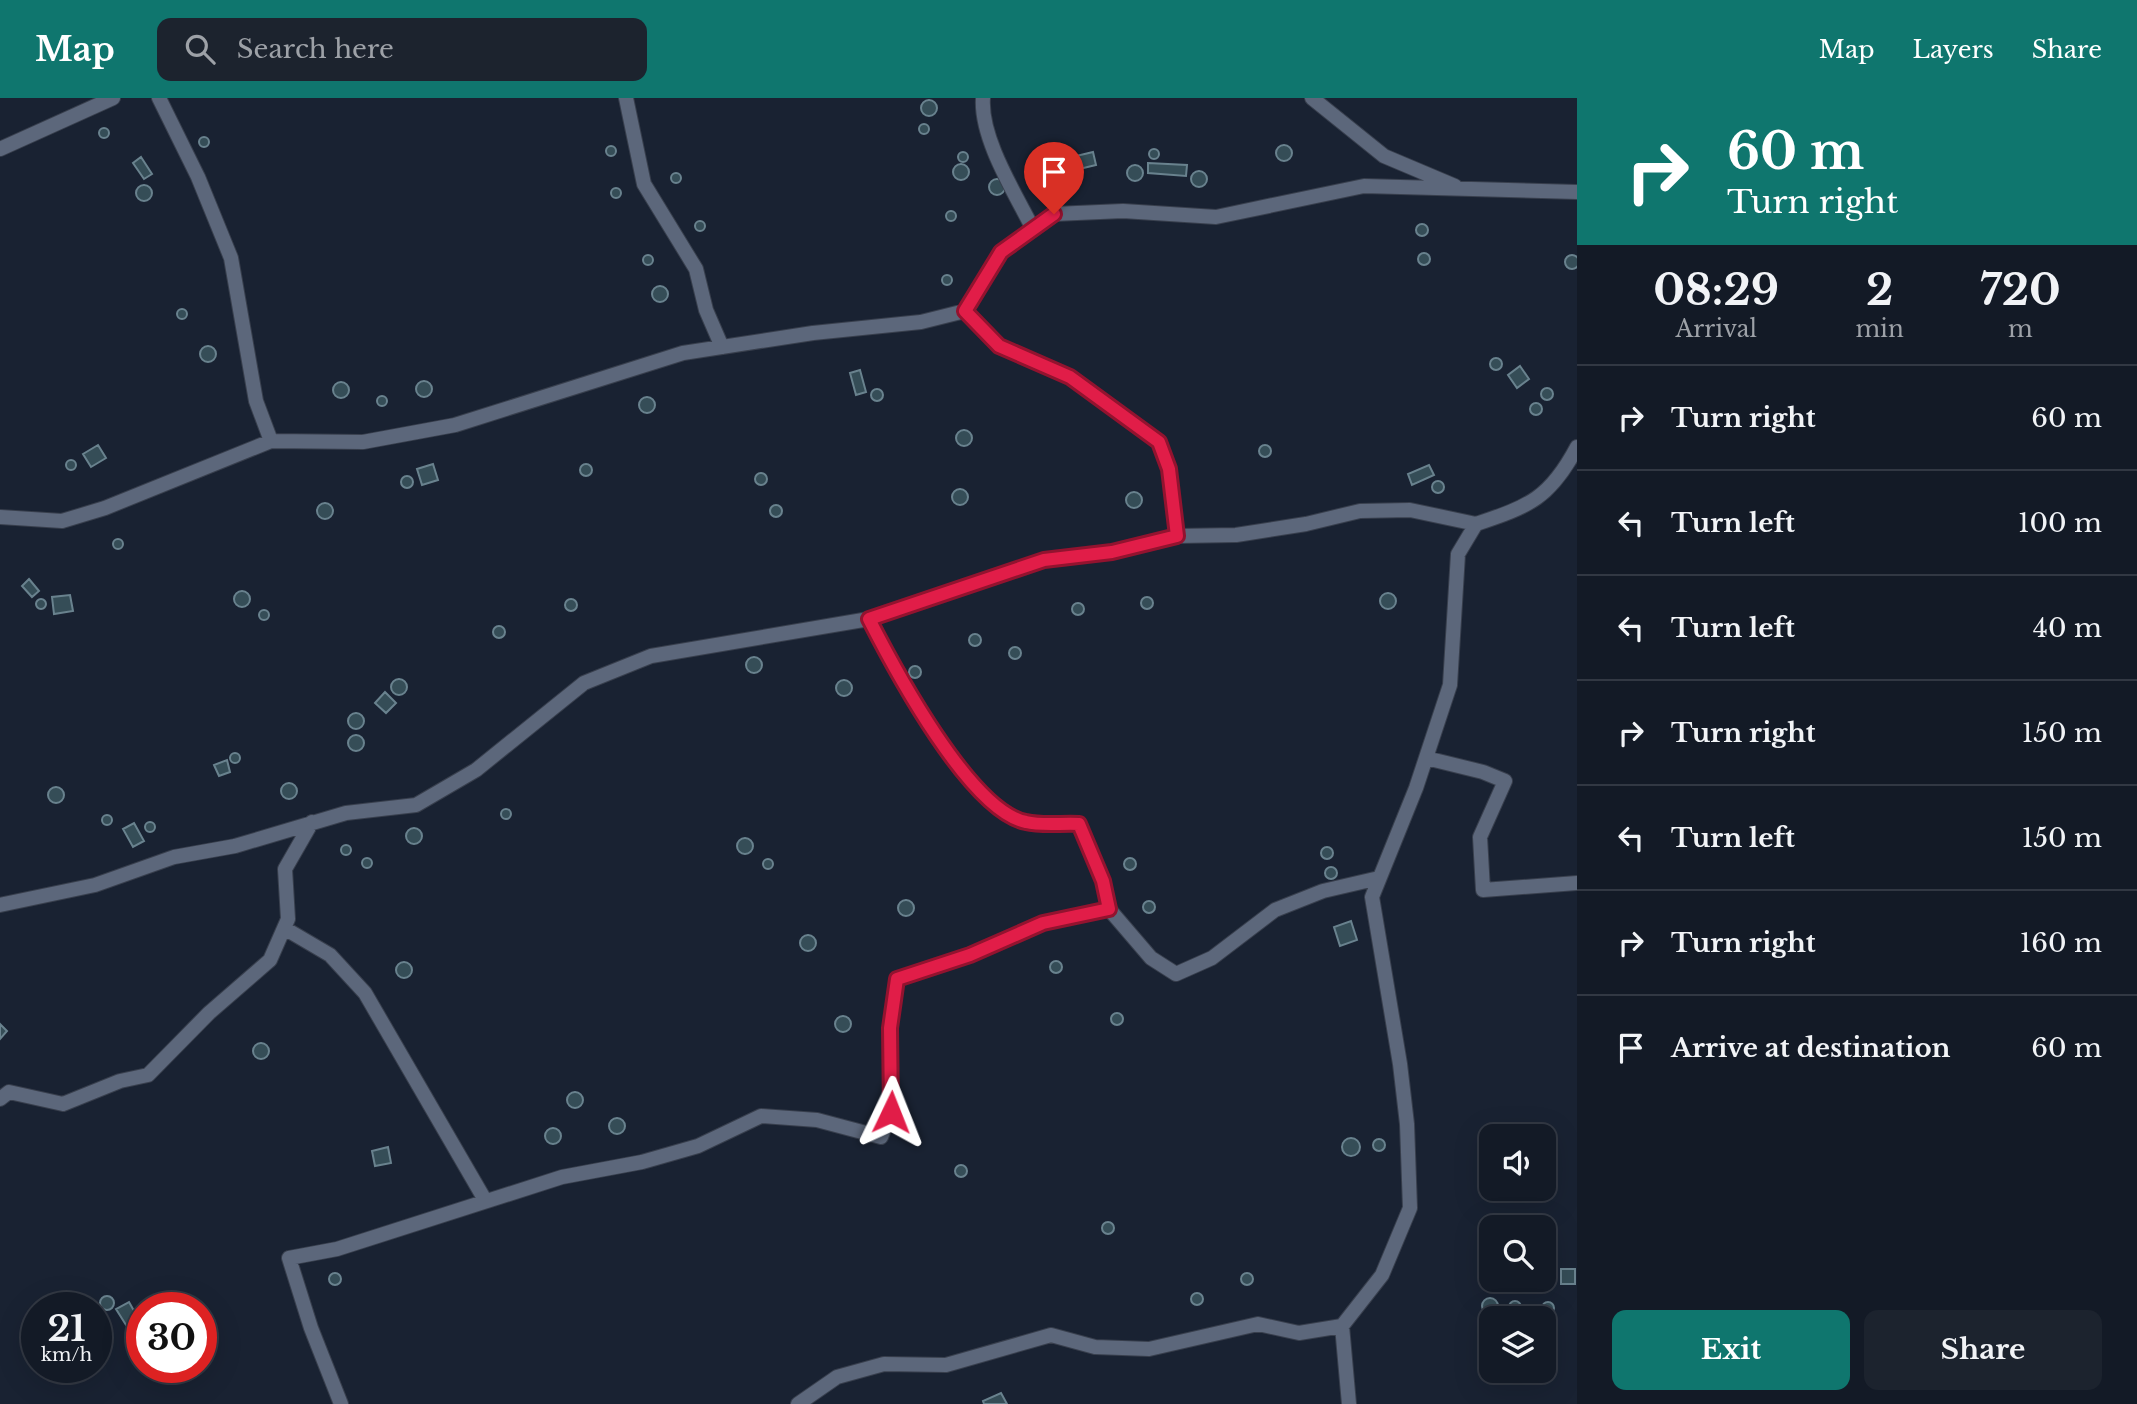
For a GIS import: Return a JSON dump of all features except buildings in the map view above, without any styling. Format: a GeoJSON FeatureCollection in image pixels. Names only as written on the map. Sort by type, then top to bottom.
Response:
{"type":"FeatureCollection","features":[{"type":"Feature","properties":{"kind":"street"},"geometry":{"type":"LineString","coordinates":[[0,149],[113,98]]}},
{"type":"Feature","properties":{"kind":"street"},"geometry":{"type":"LineString","coordinates":[[159,98],[198,177],[230,258],[256,401],[271,441]]}},
{"type":"Feature","properties":{"kind":"street"},"geometry":{"type":"LineString","coordinates":[[626,98],[644,184],[696,270],[706,310],[722,347]]}},
{"type":"Feature","properties":{"kind":"street"},"geometry":{"type":"LineString","coordinates":[[983,98],[982,113],[1002,168],[1033,229]]}},
{"type":"Feature","properties":{"kind":"street"},"geometry":{"type":"LineString","coordinates":[[1312,98],[1384,156],[1465,190]]}},
{"type":"Feature","properties":{"kind":"street"},"geometry":{"type":"LineString","coordinates":[[0,517],[62,521],[105,508],[271,441],[363,442],[455,425],[683,353],[813,332],[921,322],[965,311],[1001,252],[1054,214],[1123,211],[1216,217],[1364,186],[1577,192]]}},
{"type":"Feature","properties":{"kind":"street"},"geometry":{"type":"LineString","coordinates":[[965,311],[999,346],[1070,377],[1159,442],[1173,489],[1177,536]]}},
{"type":"Feature","properties":{"kind":"street"},"geometry":{"type":"LineString","coordinates":[[0,905],[95,885],[174,857],[235,846],[346,813],[416,805],[475,770],[584,683],[651,656],[869,619],[1044,560],[1112,552],[1177,536],[1207,538],[1236,535],[1306,524],[1360,511],[1410,510],[1476,524],[1527,507],[1561,477],[1577,447]]}},
{"type":"Feature","properties":{"kind":"street"},"geometry":{"type":"LineString","coordinates":[[799,1404],[837,1377],[884,1364],[946,1365],[1051,1335],[1095,1347],[1149,1349],[1258,1324],[1299,1333],[1342,1326],[1382,1275],[1410,1208],[1407,1124],[1400,1064],[1372,897],[1426,758],[1450,685],[1458,554],[1476,524]]}},
{"type":"Feature","properties":{"kind":"street"},"geometry":{"type":"LineString","coordinates":[[869,619],[908,695],[982,796],[1024,822],[1079,824],[1103,881],[1109,909],[1151,958],[1175,974],[1212,958],[1275,910],[1323,891],[1379,878]]}},
{"type":"Feature","properties":{"kind":"street"},"geometry":{"type":"LineString","coordinates":[[1426,758],[1483,772],[1505,781],[1480,837],[1483,890],[1577,883]]}},
{"type":"Feature","properties":{"kind":"street"},"geometry":{"type":"LineString","coordinates":[[0,1099],[9,1092],[63,1104],[120,1081],[148,1075],[209,1013],[270,960],[288,919],[285,869],[312,822]]}},
{"type":"Feature","properties":{"kind":"street"},"geometry":{"type":"LineString","coordinates":[[341,1404],[311,1328],[289,1258],[337,1249],[562,1177],[642,1162],[698,1146],[761,1116],[817,1120],[881,1138],[891,1112],[890,1028],[897,979],[970,955],[1043,923],[1109,909]]}},
{"type":"Feature","properties":{"kind":"street"},"geometry":{"type":"LineString","coordinates":[[284,928],[330,955],[365,993],[422,1086],[485,1200]]}},
{"type":"Feature","properties":{"kind":"street"},"geometry":{"type":"LineString","coordinates":[[1342,1326],[1349,1404]]}},
{"type":"Feature","properties":{"kind":"route"},"geometry":{"type":"LineString","coordinates":[[891,1112],[893,1069],[890,1028],[897,979],[970,955],[1043,923],[1109,909],[1103,881],[1079,824],[1024,822],[982,796],[908,695],[869,619],[1044,560],[1112,552],[1177,536],[1175,499],[1169,469],[1159,442],[1070,377],[999,346],[965,311],[1001,252],[1054,214]]}}]}
